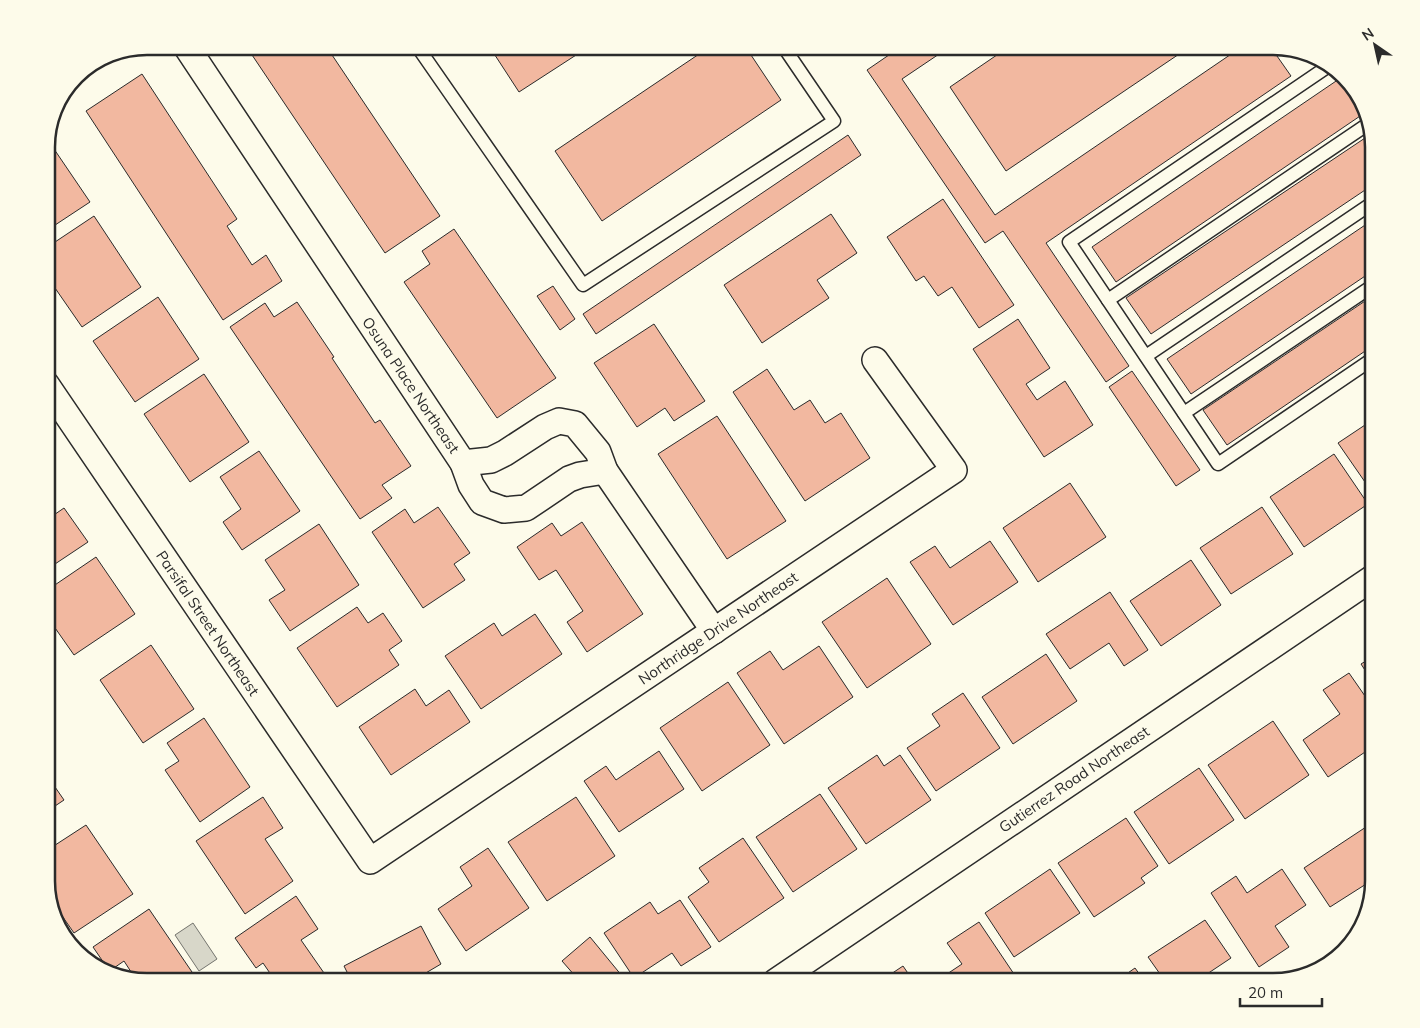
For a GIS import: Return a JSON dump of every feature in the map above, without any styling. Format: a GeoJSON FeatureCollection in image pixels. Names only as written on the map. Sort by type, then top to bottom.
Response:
{"type":"FeatureCollection","features":[{"type":"Feature","properties":{"kind":"street","name":"Osuna Place Northeast"},"geometry":{"type":"LineString","coordinates":[[192,55],[463,463],[491,460],[506,453],[545,427],[559,421],[575,424],[598,452],[605,471],[714,631]]}},
{"type":"Feature","properties":{"kind":"street","name":"Northridge Drive Northeast"},"geometry":{"type":"LineString","coordinates":[[370,861],[954,470],[875,360]]}},
{"type":"Feature","properties":{"kind":"street","name":"Parsifal Street Northeast"},"geometry":{"type":"LineString","coordinates":[[55,397],[370,861]]}},
{"type":"Feature","properties":{"kind":"street"},"geometry":{"type":"LineString","coordinates":[[463,463],[471,485],[482,502],[504,510],[526,508],[575,477],[605,471]]}},
{"type":"Feature","properties":{"kind":"street","name":"Gutierrez Road Northeast"},"geometry":{"type":"LineString","coordinates":[[788,973],[1365,583]]}},
{"type":"Feature","properties":{"kind":"lane"},"geometry":{"type":"LineString","coordinates":[[423,55],[583,285],[834,120],[789,55]]}},
{"type":"Feature","properties":{"kind":"lane"},"geometry":{"type":"LineString","coordinates":[[1324,70],[1068,242],[1218,464],[1365,364]]}},
{"type":"Feature","properties":{"kind":"lane"},"geometry":{"type":"LineString","coordinates":[[1108,300],[1363,128]]}},
{"type":"Feature","properties":{"kind":"lane"},"geometry":{"type":"LineString","coordinates":[[1146,356],[1365,208]]}},
{"type":"Feature","properties":{"kind":"lane"},"geometry":{"type":"LineString","coordinates":[[1184,413],[1365,291]]}},
{"type":"Feature","properties":{"kind":"shaded area"},"geometry":{"type":"Polygon","coordinates":[[[193,923],[217,959],[199,971],[175,935],[193,923]]]}},
{"type":"Feature","properties":{"kind":"building"},"geometry":{"type":"Polygon","coordinates":[[[252,55],[332,55],[440,216],[385,253],[252,55]]]}},
{"type":"Feature","properties":{"kind":"building"},"geometry":{"type":"Polygon","coordinates":[[[495,55],[576,55],[519,92],[495,55]]]}},
{"type":"Feature","properties":{"kind":"building"},"geometry":{"type":"Polygon","coordinates":[[[698,55],[751,55],[781,100],[602,221],[555,151],[698,55]]]}},
{"type":"Feature","properties":{"kind":"building"},"geometry":{"type":"Polygon","coordinates":[[[889,55],[938,55],[902,79],[995,215],[1230,55],[1277,55],[1291,76],[1046,243],[1129,366],[1106,382],[1003,231],[985,243],[867,70],[889,55]]]}},
{"type":"Feature","properties":{"kind":"building"},"geometry":{"type":"Polygon","coordinates":[[[997,55],[1178,55],[1006,171],[950,87],[997,55]]]}},
{"type":"Feature","properties":{"kind":"building"},"geometry":{"type":"Polygon","coordinates":[[[142,74],[237,219],[227,226],[252,265],[266,255],[282,281],[223,320],[86,111],[142,74]]]}},
{"type":"Feature","properties":{"kind":"building"},"geometry":{"type":"Polygon","coordinates":[[[1337,81],[1356,106],[1360,116],[1116,282],[1092,247],[1337,81]]]}},
{"type":"Feature","properties":{"kind":"building"},"geometry":{"type":"Polygon","coordinates":[[[848,135],[861,155],[596,334],[583,314],[848,135]]]}},
{"type":"Feature","properties":{"kind":"building"},"geometry":{"type":"Polygon","coordinates":[[[1364,138],[1365,190],[1151,334],[1126,298],[1364,138]]]}},
{"type":"Feature","properties":{"kind":"building"},"geometry":{"type":"Polygon","coordinates":[[[55,150],[90,202],[55,225],[55,150]]]}},
{"type":"Feature","properties":{"kind":"building"},"geometry":{"type":"Polygon","coordinates":[[[943,199],[1014,305],[979,328],[952,287],[938,296],[924,276],[916,281],[887,237],[943,199]]]}},
{"type":"Feature","properties":{"kind":"building"},"geometry":{"type":"Polygon","coordinates":[[[831,214],[857,253],[817,280],[829,298],[762,343],[724,285],[831,214]]]}},
{"type":"Feature","properties":{"kind":"building"},"geometry":{"type":"Polygon","coordinates":[[[94,216],[141,287],[82,327],[55,288],[55,242],[94,216]]]}},
{"type":"Feature","properties":{"kind":"building"},"geometry":{"type":"Polygon","coordinates":[[[1365,225],[1365,276],[1191,394],[1167,359],[1365,225]]]}},
{"type":"Feature","properties":{"kind":"building"},"geometry":{"type":"Polygon","coordinates":[[[454,229],[556,378],[497,418],[404,282],[430,264],[422,251],[454,229]]]}},
{"type":"Feature","properties":{"kind":"building"},"geometry":{"type":"Polygon","coordinates":[[[553,286],[575,319],[560,330],[537,296],[553,286]]]}},
{"type":"Feature","properties":{"kind":"building"},"geometry":{"type":"Polygon","coordinates":[[[158,297],[199,359],[135,402],[93,341],[158,297]]]}},
{"type":"Feature","properties":{"kind":"building"},"geometry":{"type":"Polygon","coordinates":[[[1365,301],[1365,351],[1227,445],[1203,410],[1365,301]]]}},
{"type":"Feature","properties":{"kind":"building"},"geometry":{"type":"Polygon","coordinates":[[[297,302],[375,423],[380,420],[411,466],[382,485],[392,498],[360,519],[230,327],[265,303],[274,317],[297,302]]]}},
{"type":"Feature","properties":{"kind":"building"},"geometry":{"type":"Polygon","coordinates":[[[1018,319],[1050,368],[1026,384],[1037,400],[1065,381],[1093,425],[1044,457],[973,349],[1018,319]]]}},
{"type":"Feature","properties":{"kind":"building"},"geometry":{"type":"Polygon","coordinates":[[[654,324],[705,401],[674,421],[665,408],[637,427],[594,363],[654,324]]]}},
{"type":"Feature","properties":{"kind":"building"},"geometry":{"type":"Polygon","coordinates":[[[767,369],[794,410],[810,400],[825,423],[841,413],[870,458],[805,501],[733,392],[767,369]]]}},
{"type":"Feature","properties":{"kind":"building"},"geometry":{"type":"Polygon","coordinates":[[[1132,371],[1200,470],[1176,486],[1109,387],[1132,371]]]}},
{"type":"Feature","properties":{"kind":"building"},"geometry":{"type":"Polygon","coordinates":[[[204,374],[249,442],[190,482],[144,414],[204,374]]]}},
{"type":"Feature","properties":{"kind":"building"},"geometry":{"type":"Polygon","coordinates":[[[717,416],[786,521],[727,559],[658,454],[717,416]]]}},
{"type":"Feature","properties":{"kind":"building"},"geometry":{"type":"Polygon","coordinates":[[[1365,425],[1365,482],[1338,443],[1365,425]]]}},
{"type":"Feature","properties":{"kind":"building"},"geometry":{"type":"Polygon","coordinates":[[[259,451],[300,511],[242,550],[223,522],[241,509],[220,477],[259,451]]]}},
{"type":"Feature","properties":{"kind":"building"},"geometry":{"type":"Polygon","coordinates":[[[1334,454],[1365,500],[1365,506],[1304,547],[1270,497],[1334,454]]]}},
{"type":"Feature","properties":{"kind":"building"},"geometry":{"type":"Polygon","coordinates":[[[1070,483],[1106,537],[1038,582],[1003,528],[1070,483]]]}},
{"type":"Feature","properties":{"kind":"building"},"geometry":{"type":"Polygon","coordinates":[[[438,507],[470,553],[454,564],[465,580],[423,608],[372,532],[405,509],[414,523],[438,507]]]}},
{"type":"Feature","properties":{"kind":"building"},"geometry":{"type":"Polygon","coordinates":[[[1262,507],[1293,554],[1231,594],[1200,548],[1262,507]]]}},
{"type":"Feature","properties":{"kind":"building"},"geometry":{"type":"Polygon","coordinates":[[[64,508],[88,542],[55,564],[55,514],[64,508]]]}},
{"type":"Feature","properties":{"kind":"building"},"geometry":{"type":"Polygon","coordinates":[[[582,522],[643,614],[587,652],[567,622],[583,611],[556,570],[539,580],[517,547],[552,523],[561,536],[582,522]]]}},
{"type":"Feature","properties":{"kind":"building"},"geometry":{"type":"Polygon","coordinates":[[[319,524],[359,585],[290,631],[269,600],[285,590],[265,560],[319,524]]]}},
{"type":"Feature","properties":{"kind":"building"},"geometry":{"type":"Polygon","coordinates":[[[990,541],[1018,582],[953,625],[910,562],[935,546],[950,568],[990,541]]]}},
{"type":"Feature","properties":{"kind":"building"},"geometry":{"type":"Polygon","coordinates":[[[96,557],[135,614],[74,655],[55,628],[55,585],[96,557]]]}},
{"type":"Feature","properties":{"kind":"building"},"geometry":{"type":"Polygon","coordinates":[[[1191,560],[1221,605],[1161,646],[1130,601],[1191,560]]]}},
{"type":"Feature","properties":{"kind":"building"},"geometry":{"type":"Polygon","coordinates":[[[887,578],[931,644],[867,688],[822,622],[887,578]]]}},
{"type":"Feature","properties":{"kind":"building"},"geometry":{"type":"Polygon","coordinates":[[[1110,592],[1148,650],[1124,666],[1109,643],[1070,669],[1046,634],[1110,592]]]}},
{"type":"Feature","properties":{"kind":"building"},"geometry":{"type":"Polygon","coordinates":[[[357,607],[368,623],[383,613],[402,641],[389,650],[399,665],[337,707],[297,648],[357,607]]]}},
{"type":"Feature","properties":{"kind":"building"},"geometry":{"type":"Polygon","coordinates":[[[535,614],[562,654],[481,709],[445,656],[494,623],[502,636],[535,614]]]}},
{"type":"Feature","properties":{"kind":"building"},"geometry":{"type":"Polygon","coordinates":[[[151,645],[194,709],[143,743],[100,680],[151,645]]]}},
{"type":"Feature","properties":{"kind":"building"},"geometry":{"type":"Polygon","coordinates":[[[819,646],[853,697],[784,744],[737,673],[770,651],[783,670],[819,646]]]}},
{"type":"Feature","properties":{"kind":"building"},"geometry":{"type":"Polygon","coordinates":[[[1046,654],[1077,701],[1013,744],[982,697],[1046,654]]]}},
{"type":"Feature","properties":{"kind":"building"},"geometry":{"type":"Polygon","coordinates":[[[1365,662],[1365,670],[1361,664],[1365,662]]]}},
{"type":"Feature","properties":{"kind":"building"},"geometry":{"type":"Polygon","coordinates":[[[1349,673],[1365,696],[1365,752],[1328,777],[1303,740],[1340,714],[1323,690],[1349,673]]]}},
{"type":"Feature","properties":{"kind":"building"},"geometry":{"type":"Polygon","coordinates":[[[728,682],[770,745],[702,791],[660,728],[728,682]]]}},
{"type":"Feature","properties":{"kind":"building"},"geometry":{"type":"Polygon","coordinates":[[[415,689],[426,706],[449,690],[470,722],[391,775],[359,727],[415,689]]]}},
{"type":"Feature","properties":{"kind":"building"},"geometry":{"type":"Polygon","coordinates":[[[963,693],[1000,748],[936,791],[907,748],[940,726],[932,714],[963,693]]]}},
{"type":"Feature","properties":{"kind":"building"},"geometry":{"type":"Polygon","coordinates":[[[204,718],[250,787],[200,822],[165,770],[179,761],[167,743],[204,718]]]}},
{"type":"Feature","properties":{"kind":"building"},"geometry":{"type":"Polygon","coordinates":[[[1273,721],[1309,775],[1245,819],[1208,765],[1273,721]]]}},
{"type":"Feature","properties":{"kind":"building"},"geometry":{"type":"Polygon","coordinates":[[[659,751],[684,789],[619,832],[584,781],[606,766],[616,780],[659,751]]]}},
{"type":"Feature","properties":{"kind":"building"},"geometry":{"type":"Polygon","coordinates":[[[877,755],[884,766],[900,755],[931,800],[866,844],[828,788],[877,755]]]}},
{"type":"Feature","properties":{"kind":"building"},"geometry":{"type":"Polygon","coordinates":[[[1199,768],[1234,820],[1169,864],[1134,812],[1199,768]]]}},
{"type":"Feature","properties":{"kind":"building"},"geometry":{"type":"Polygon","coordinates":[[[55,787],[64,800],[55,806],[55,787]]]}},
{"type":"Feature","properties":{"kind":"building"},"geometry":{"type":"Polygon","coordinates":[[[820,794],[857,849],[793,892],[756,837],[820,794]]]}},
{"type":"Feature","properties":{"kind":"building"},"geometry":{"type":"Polygon","coordinates":[[[263,797],[283,828],[265,839],[293,881],[245,914],[196,841],[263,797]]]}},
{"type":"Feature","properties":{"kind":"building"},"geometry":{"type":"Polygon","coordinates":[[[576,797],[615,856],[547,901],[508,842],[576,797]]]}},
{"type":"Feature","properties":{"kind":"building"},"geometry":{"type":"Polygon","coordinates":[[[1126,818],[1158,866],[1141,878],[1145,883],[1094,917],[1058,863],[1126,818]]]}},
{"type":"Feature","properties":{"kind":"building"},"geometry":{"type":"Polygon","coordinates":[[[86,825],[133,894],[74,933],[62,915],[57,899],[55,887],[55,845],[86,825]]]}},
{"type":"Feature","properties":{"kind":"building"},"geometry":{"type":"Polygon","coordinates":[[[1365,828],[1365,885],[1330,907],[1304,868],[1365,828]]]}},
{"type":"Feature","properties":{"kind":"building"},"geometry":{"type":"Polygon","coordinates":[[[743,838],[784,898],[719,942],[688,897],[709,882],[699,868],[743,838]]]}},
{"type":"Feature","properties":{"kind":"building"},"geometry":{"type":"Polygon","coordinates":[[[488,848],[529,908],[466,951],[438,909],[472,886],[460,867],[488,848]]]}},
{"type":"Feature","properties":{"kind":"building"},"geometry":{"type":"Polygon","coordinates":[[[1050,869],[1080,913],[1014,957],[985,913],[1050,869]]]}},
{"type":"Feature","properties":{"kind":"building"},"geometry":{"type":"Polygon","coordinates":[[[1282,869],[1306,905],[1275,926],[1289,947],[1259,967],[1211,893],[1236,876],[1247,893],[1282,869]]]}},
{"type":"Feature","properties":{"kind":"building"},"geometry":{"type":"Polygon","coordinates":[[[296,896],[318,929],[301,940],[324,973],[270,973],[263,963],[256,968],[235,938],[296,896]]]}},
{"type":"Feature","properties":{"kind":"building"},"geometry":{"type":"Polygon","coordinates":[[[680,900],[711,947],[681,966],[672,953],[642,973],[631,973],[604,933],[650,902],[658,914],[680,900]]]}},
{"type":"Feature","properties":{"kind":"building"},"geometry":{"type":"Polygon","coordinates":[[[149,909],[192,972],[141,973],[131,971],[124,961],[115,967],[103,962],[93,947],[149,909]]]}},
{"type":"Feature","properties":{"kind":"building"},"geometry":{"type":"Polygon","coordinates":[[[1205,920],[1231,958],[1208,973],[1159,973],[1148,957],[1205,920]]]}},
{"type":"Feature","properties":{"kind":"building"},"geometry":{"type":"Polygon","coordinates":[[[979,922],[1013,973],[948,973],[962,964],[947,943],[979,922]]]}},
{"type":"Feature","properties":{"kind":"building"},"geometry":{"type":"Polygon","coordinates":[[[421,926],[441,964],[426,973],[348,973],[344,966],[421,926]]]}},
{"type":"Feature","properties":{"kind":"building"},"geometry":{"type":"Polygon","coordinates":[[[590,937],[620,973],[572,973],[562,961],[590,937]]]}},
{"type":"Feature","properties":{"kind":"building"},"geometry":{"type":"Polygon","coordinates":[[[903,966],[908,973],[892,973],[903,966]]]}},
{"type":"Feature","properties":{"kind":"building"},"geometry":{"type":"Polygon","coordinates":[[[1135,968],[1139,973],[1128,973],[1135,968]]]}}]}
